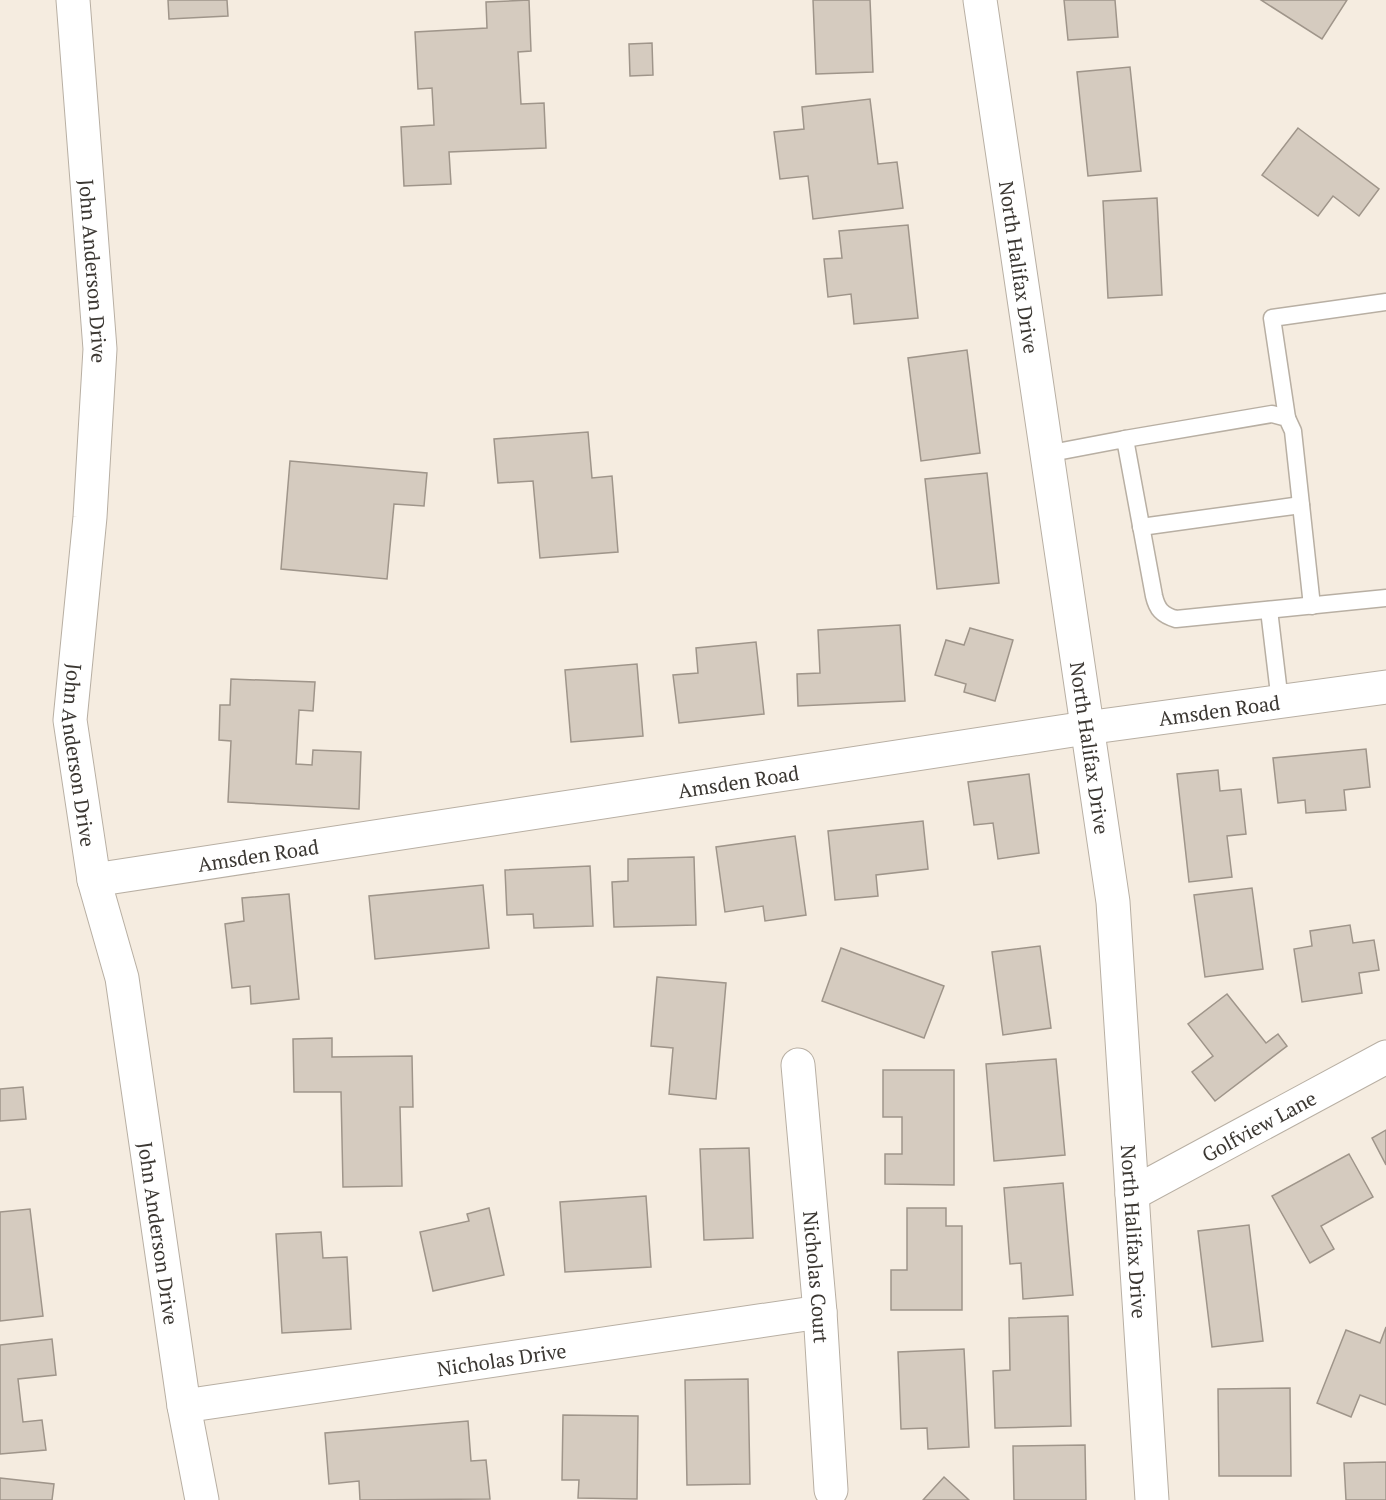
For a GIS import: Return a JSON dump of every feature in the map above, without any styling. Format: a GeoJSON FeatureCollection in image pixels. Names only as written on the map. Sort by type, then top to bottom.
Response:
{"type":"FeatureCollection","features":[{"type":"Feature","properties":{"kind":"street","name":"John Anderson Drive"},"geometry":{"type":"LineString","coordinates":[[73,0],[100,349],[90,517],[70,720],[94,880],[122,978],[184,1406],[202,1500]]}},
{"type":"Feature","properties":{"kind":"street","name":"North Halifax Drive"},"geometry":{"type":"LineString","coordinates":[[980,0],[1113,902],[1152,1500]]}},
{"type":"Feature","properties":{"kind":"street","name":"Amsden Road"},"geometry":{"type":"LineString","coordinates":[[94,880],[1086,728],[1386,687]]}},
{"type":"Feature","properties":{"kind":"street","name":"Golfview Lane"},"geometry":{"type":"LineString","coordinates":[[1132,1194],[1386,1057]]}},
{"type":"Feature","properties":{"kind":"street","name":"Nicholas Court"},"geometry":{"type":"LineString","coordinates":[[798,1065],[820,1312],[831,1490]]}},
{"type":"Feature","properties":{"kind":"street","name":"Nicholas Drive"},"geometry":{"type":"LineString","coordinates":[[184,1406],[820,1312]]}},
{"type":"Feature","properties":{"kind":"lane"},"geometry":{"type":"LineString","coordinates":[[1312,606],[1293,431],[1287,418],[1272,318],[1386,302]]}},
{"type":"Feature","properties":{"kind":"lane"},"geometry":{"type":"LineString","coordinates":[[1046,454],[1272,414],[1287,418]]}},
{"type":"Feature","properties":{"kind":"lane"},"geometry":{"type":"LineString","coordinates":[[1125,439],[1154,596],[1161,612],[1176,619],[1386,598]]}},
{"type":"Feature","properties":{"kind":"lane"},"geometry":{"type":"LineString","coordinates":[[1141,526],[1301,505]]}},
{"type":"Feature","properties":{"kind":"lane"},"geometry":{"type":"LineString","coordinates":[[1269,610],[1280,702]]}},
{"type":"Feature","properties":{"kind":"building"},"geometry":{"type":"Polygon","coordinates":[[[168,0],[227,0],[228,16],[169,19],[168,0]]]}},
{"type":"Feature","properties":{"kind":"building"},"geometry":{"type":"Polygon","coordinates":[[[529,0],[531,51],[518,52],[521,104],[544,103],[546,148],[449,152],[451,184],[404,186],[401,127],[434,125],[432,88],[418,89],[415,32],[487,28],[486,2],[529,0]]]}},
{"type":"Feature","properties":{"kind":"building"},"geometry":{"type":"Polygon","coordinates":[[[813,0],[870,0],[873,72],[816,74],[813,0]]]}},
{"type":"Feature","properties":{"kind":"building"},"geometry":{"type":"Polygon","coordinates":[[[1064,0],[1115,0],[1118,37],[1068,40],[1064,0]]]}},
{"type":"Feature","properties":{"kind":"building"},"geometry":{"type":"Polygon","coordinates":[[[1261,0],[1347,0],[1322,39],[1261,0]]]}},
{"type":"Feature","properties":{"kind":"building"},"geometry":{"type":"Polygon","coordinates":[[[652,43],[653,75],[630,76],[629,44],[652,43]]]}},
{"type":"Feature","properties":{"kind":"building"},"geometry":{"type":"Polygon","coordinates":[[[1130,67],[1141,171],[1088,176],[1077,72],[1130,67]]]}},
{"type":"Feature","properties":{"kind":"building"},"geometry":{"type":"Polygon","coordinates":[[[870,99],[878,164],[897,162],[903,208],[813,219],[808,176],[780,179],[774,132],[804,129],[802,107],[870,99]]]}},
{"type":"Feature","properties":{"kind":"building"},"geometry":{"type":"Polygon","coordinates":[[[1298,128],[1379,189],[1359,216],[1333,196],[1318,216],[1262,175],[1298,128]]]}},
{"type":"Feature","properties":{"kind":"building"},"geometry":{"type":"Polygon","coordinates":[[[1157,198],[1162,295],[1108,298],[1103,201],[1157,198]]]}},
{"type":"Feature","properties":{"kind":"building"},"geometry":{"type":"Polygon","coordinates":[[[908,225],[918,318],[854,324],[851,294],[828,297],[824,259],[842,258],[839,231],[908,225]]]}},
{"type":"Feature","properties":{"kind":"building"},"geometry":{"type":"Polygon","coordinates":[[[967,350],[980,453],[921,461],[908,358],[967,350]]]}},
{"type":"Feature","properties":{"kind":"building"},"geometry":{"type":"Polygon","coordinates":[[[588,432],[592,478],[612,476],[618,552],[540,558],[533,481],[498,483],[494,439],[588,432]]]}},
{"type":"Feature","properties":{"kind":"building"},"geometry":{"type":"Polygon","coordinates":[[[290,461],[427,473],[424,506],[394,504],[387,579],[281,569],[290,461]]]}},
{"type":"Feature","properties":{"kind":"building"},"geometry":{"type":"Polygon","coordinates":[[[987,473],[999,583],[937,589],[925,479],[987,473]]]}},
{"type":"Feature","properties":{"kind":"building"},"geometry":{"type":"Polygon","coordinates":[[[900,625],[905,701],[798,706],[797,674],[820,673],[818,630],[900,625]]]}},
{"type":"Feature","properties":{"kind":"building"},"geometry":{"type":"Polygon","coordinates":[[[970,628],[1013,640],[995,701],[964,692],[966,684],[935,675],[946,640],[964,645],[970,628]]]}},
{"type":"Feature","properties":{"kind":"building"},"geometry":{"type":"Polygon","coordinates":[[[756,642],[764,714],[679,723],[673,675],[698,673],[696,648],[756,642]]]}},
{"type":"Feature","properties":{"kind":"building"},"geometry":{"type":"Polygon","coordinates":[[[637,664],[643,736],[571,742],[565,670],[637,664]]]}},
{"type":"Feature","properties":{"kind":"building"},"geometry":{"type":"Polygon","coordinates":[[[231,679],[315,682],[313,711],[299,710],[296,764],[312,765],[313,750],[361,752],[359,809],[228,802],[231,741],[219,740],[220,705],[230,705],[231,679]]]}},
{"type":"Feature","properties":{"kind":"building"},"geometry":{"type":"Polygon","coordinates":[[[1366,749],[1370,787],[1344,790],[1346,810],[1306,813],[1305,800],[1278,803],[1273,758],[1366,749]]]}},
{"type":"Feature","properties":{"kind":"building"},"geometry":{"type":"Polygon","coordinates":[[[1218,770],[1220,791],[1241,789],[1246,834],[1227,836],[1232,877],[1189,882],[1177,774],[1218,770]]]}},
{"type":"Feature","properties":{"kind":"building"},"geometry":{"type":"Polygon","coordinates":[[[1029,774],[1039,853],[998,859],[993,823],[974,825],[968,782],[1029,774]]]}},
{"type":"Feature","properties":{"kind":"building"},"geometry":{"type":"Polygon","coordinates":[[[923,821],[928,869],[876,875],[878,896],[835,900],[828,831],[923,821]]]}},
{"type":"Feature","properties":{"kind":"building"},"geometry":{"type":"Polygon","coordinates":[[[795,836],[806,915],[765,921],[763,906],[725,912],[716,847],[795,836]]]}},
{"type":"Feature","properties":{"kind":"building"},"geometry":{"type":"Polygon","coordinates":[[[694,857],[696,925],[614,927],[612,882],[628,881],[628,859],[694,857]]]}},
{"type":"Feature","properties":{"kind":"building"},"geometry":{"type":"Polygon","coordinates":[[[590,866],[593,926],[534,928],[533,914],[507,915],[505,870],[590,866]]]}},
{"type":"Feature","properties":{"kind":"building"},"geometry":{"type":"Polygon","coordinates":[[[483,885],[489,948],[375,959],[369,896],[483,885]]]}},
{"type":"Feature","properties":{"kind":"building"},"geometry":{"type":"Polygon","coordinates":[[[1252,888],[1263,969],[1205,977],[1194,895],[1252,888]]]}},
{"type":"Feature","properties":{"kind":"building"},"geometry":{"type":"Polygon","coordinates":[[[289,894],[299,999],[251,1004],[250,986],[232,988],[225,924],[244,921],[242,898],[289,894]]]}},
{"type":"Feature","properties":{"kind":"building"},"geometry":{"type":"Polygon","coordinates":[[[1350,925],[1353,943],[1374,940],[1379,970],[1359,973],[1362,993],[1302,1002],[1294,949],[1312,946],[1310,931],[1350,925]]]}},
{"type":"Feature","properties":{"kind":"building"},"geometry":{"type":"Polygon","coordinates":[[[1040,946],[1051,1028],[1003,1035],[992,952],[1040,946]]]}},
{"type":"Feature","properties":{"kind":"building"},"geometry":{"type":"Polygon","coordinates":[[[841,948],[944,986],[924,1038],[822,1001],[841,948]]]}},
{"type":"Feature","properties":{"kind":"building"},"geometry":{"type":"Polygon","coordinates":[[[657,977],[726,983],[716,1099],[669,1094],[673,1048],[651,1046],[657,977]]]}},
{"type":"Feature","properties":{"kind":"building"},"geometry":{"type":"Polygon","coordinates":[[[1227,994],[1266,1043],[1278,1034],[1287,1046],[1215,1101],[1192,1072],[1213,1056],[1188,1024],[1227,994]]]}},
{"type":"Feature","properties":{"kind":"building"},"geometry":{"type":"Polygon","coordinates":[[[332,1038],[332,1057],[412,1056],[413,1107],[400,1107],[402,1186],[343,1187],[341,1092],[294,1092],[293,1039],[332,1038]]]}},
{"type":"Feature","properties":{"kind":"building"},"geometry":{"type":"Polygon","coordinates":[[[1056,1059],[1065,1155],[994,1161],[986,1064],[1056,1059]]]}},
{"type":"Feature","properties":{"kind":"building"},"geometry":{"type":"Polygon","coordinates":[[[883,1070],[954,1070],[954,1185],[885,1184],[885,1154],[902,1154],[902,1117],[883,1117],[883,1070]]]}},
{"type":"Feature","properties":{"kind":"building"},"geometry":{"type":"Polygon","coordinates":[[[23,1087],[26,1119],[0,1121],[0,1089],[23,1087]]]}},
{"type":"Feature","properties":{"kind":"building"},"geometry":{"type":"Polygon","coordinates":[[[1386,1130],[1386,1165],[1372,1138],[1386,1130]]]}},
{"type":"Feature","properties":{"kind":"building"},"geometry":{"type":"Polygon","coordinates":[[[749,1148],[753,1238],[704,1240],[700,1149],[749,1148]]]}},
{"type":"Feature","properties":{"kind":"building"},"geometry":{"type":"Polygon","coordinates":[[[1349,1154],[1373,1197],[1321,1226],[1334,1249],[1310,1263],[1272,1196],[1349,1154]]]}},
{"type":"Feature","properties":{"kind":"building"},"geometry":{"type":"Polygon","coordinates":[[[1063,1183],[1073,1295],[1023,1299],[1021,1263],[1010,1264],[1004,1188],[1063,1183]]]}},
{"type":"Feature","properties":{"kind":"building"},"geometry":{"type":"Polygon","coordinates":[[[646,1196],[651,1267],[565,1272],[560,1202],[646,1196]]]}},
{"type":"Feature","properties":{"kind":"building"},"geometry":{"type":"Polygon","coordinates":[[[489,1208],[504,1275],[433,1291],[420,1232],[469,1221],[467,1214],[489,1208]]]}},
{"type":"Feature","properties":{"kind":"building"},"geometry":{"type":"Polygon","coordinates":[[[907,1208],[946,1208],[946,1226],[962,1226],[962,1310],[891,1310],[891,1270],[907,1270],[907,1208]]]}},
{"type":"Feature","properties":{"kind":"building"},"geometry":{"type":"Polygon","coordinates":[[[30,1209],[43,1316],[0,1321],[0,1212],[30,1209]]]}},
{"type":"Feature","properties":{"kind":"building"},"geometry":{"type":"Polygon","coordinates":[[[1249,1225],[1263,1341],[1212,1347],[1198,1231],[1249,1225]]]}},
{"type":"Feature","properties":{"kind":"building"},"geometry":{"type":"Polygon","coordinates":[[[321,1232],[323,1258],[347,1257],[351,1329],[282,1333],[276,1234],[321,1232]]]}},
{"type":"Feature","properties":{"kind":"building"},"geometry":{"type":"Polygon","coordinates":[[[1068,1316],[1071,1426],[995,1428],[993,1371],[1010,1370],[1009,1318],[1068,1316]]]}},
{"type":"Feature","properties":{"kind":"building"},"geometry":{"type":"Polygon","coordinates":[[[1386,1327],[1386,1405],[1360,1395],[1351,1417],[1317,1403],[1346,1330],[1380,1343],[1386,1327]]]}},
{"type":"Feature","properties":{"kind":"building"},"geometry":{"type":"Polygon","coordinates":[[[52,1339],[56,1375],[18,1379],[23,1422],[42,1420],[46,1450],[0,1454],[0,1345],[52,1339]]]}},
{"type":"Feature","properties":{"kind":"building"},"geometry":{"type":"Polygon","coordinates":[[[964,1349],[969,1447],[928,1449],[927,1428],[901,1429],[898,1352],[964,1349]]]}},
{"type":"Feature","properties":{"kind":"building"},"geometry":{"type":"Polygon","coordinates":[[[748,1379],[750,1484],[687,1485],[685,1380],[748,1379]]]}},
{"type":"Feature","properties":{"kind":"building"},"geometry":{"type":"Polygon","coordinates":[[[1290,1388],[1291,1476],[1219,1476],[1218,1389],[1290,1388]]]}},
{"type":"Feature","properties":{"kind":"building"},"geometry":{"type":"Polygon","coordinates":[[[563,1415],[638,1416],[637,1499],[578,1498],[579,1480],[562,1480],[563,1415]]]}},
{"type":"Feature","properties":{"kind":"building"},"geometry":{"type":"Polygon","coordinates":[[[468,1421],[471,1461],[486,1460],[490,1499],[360,1500],[359,1481],[329,1484],[325,1433],[468,1421]]]}},
{"type":"Feature","properties":{"kind":"building"},"geometry":{"type":"Polygon","coordinates":[[[1085,1445],[1086,1500],[1014,1500],[1013,1446],[1085,1445]]]}},
{"type":"Feature","properties":{"kind":"building"},"geometry":{"type":"Polygon","coordinates":[[[1386,1462],[1386,1500],[1346,1500],[1344,1463],[1386,1462]]]}},
{"type":"Feature","properties":{"kind":"building"},"geometry":{"type":"Polygon","coordinates":[[[944,1477],[969,1500],[923,1500],[944,1477]]]}},
{"type":"Feature","properties":{"kind":"building"},"geometry":{"type":"Polygon","coordinates":[[[0,1478],[54,1484],[52,1500],[0,1500],[0,1478]]]}}]}
